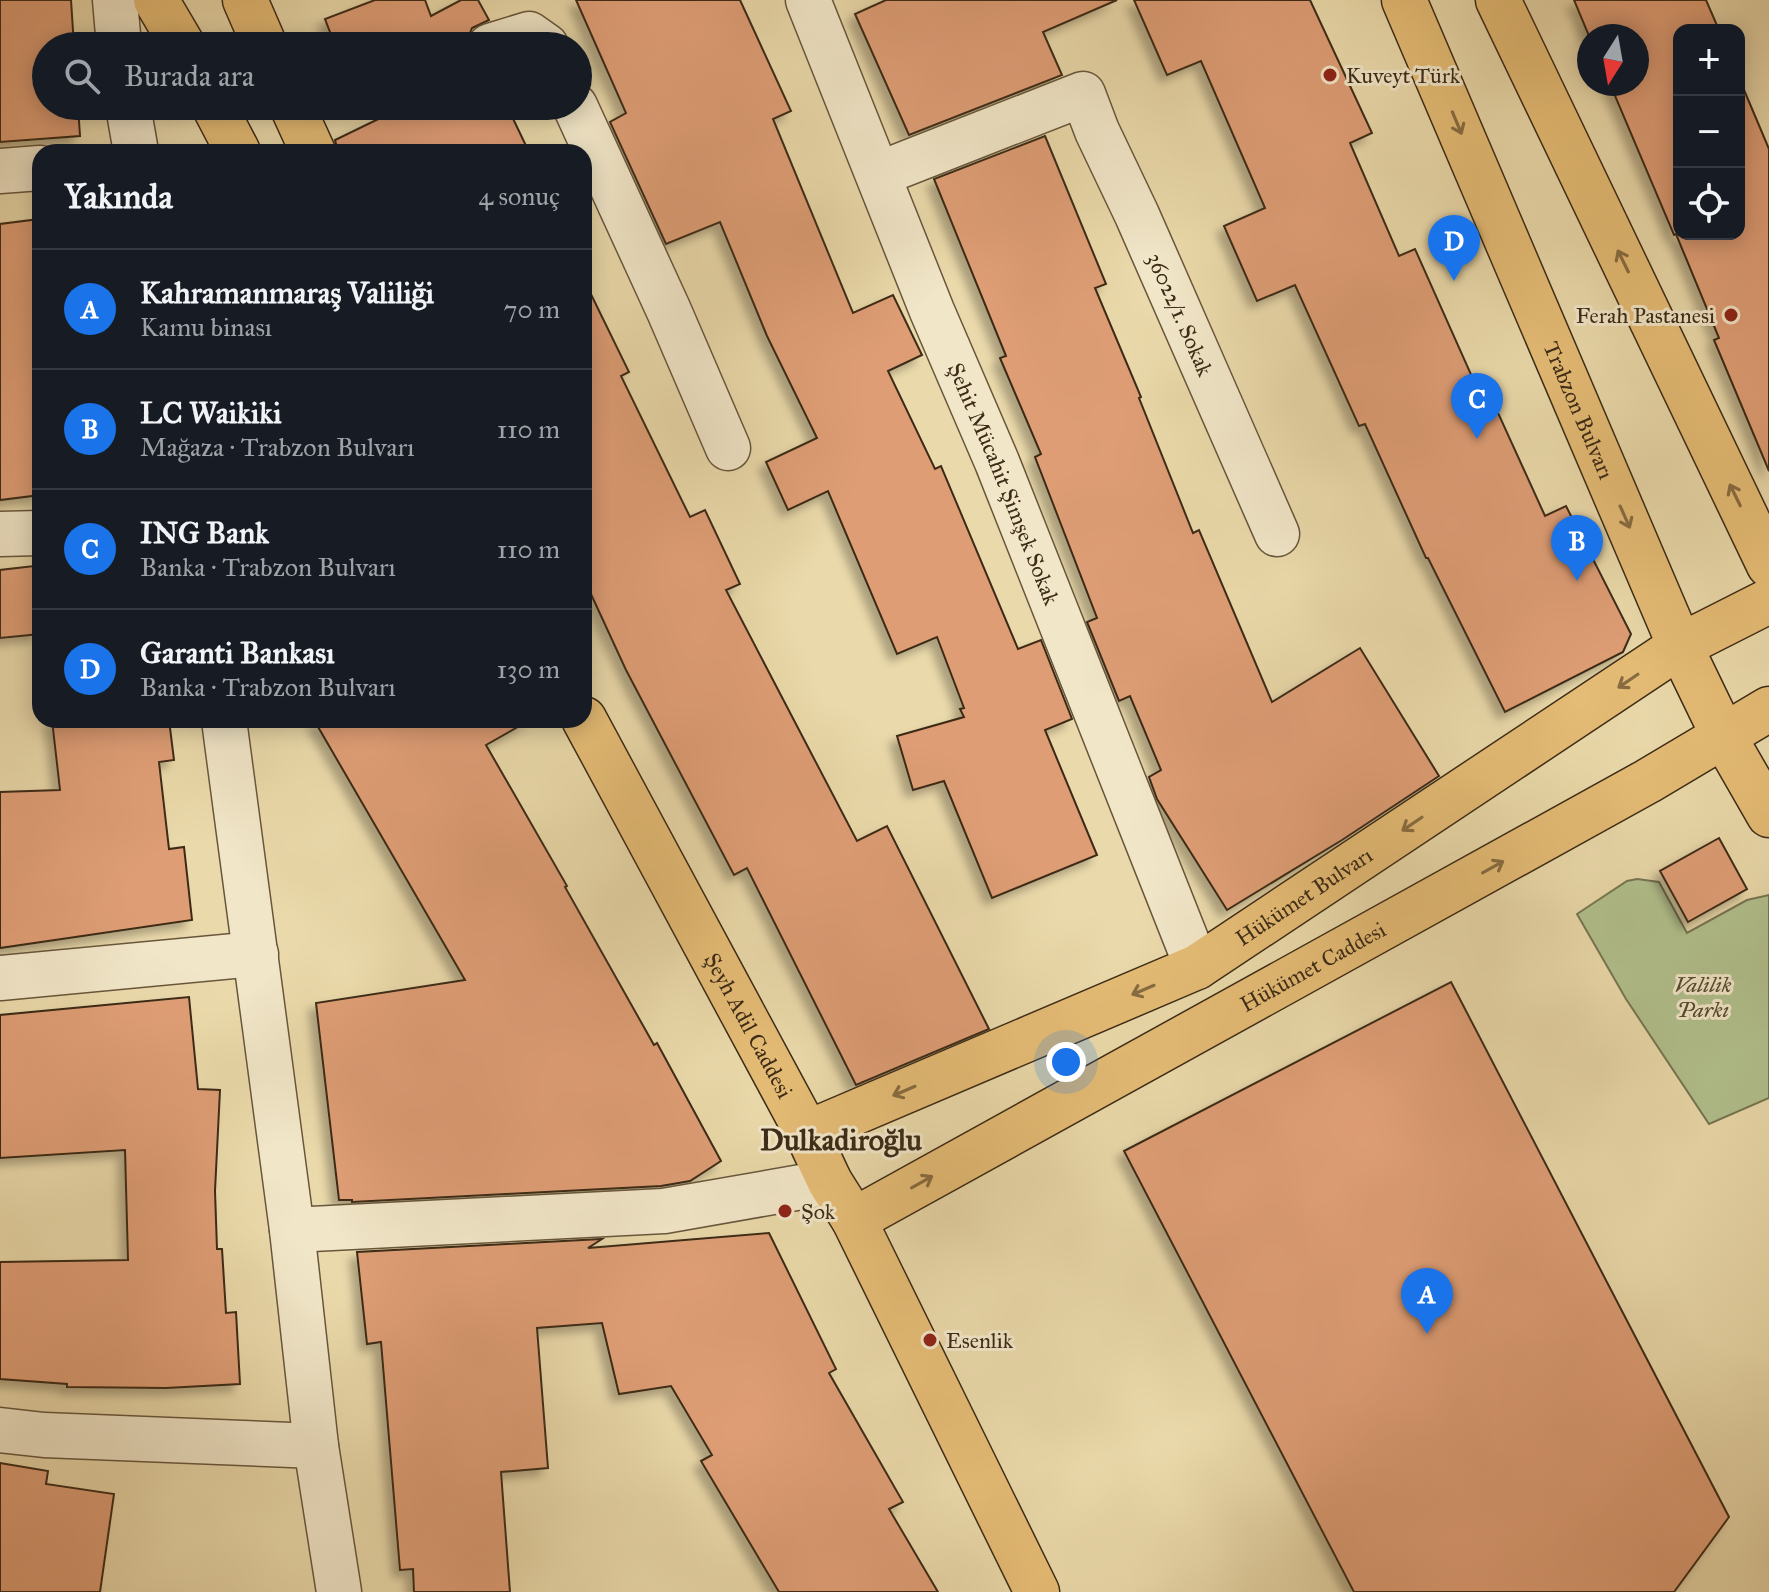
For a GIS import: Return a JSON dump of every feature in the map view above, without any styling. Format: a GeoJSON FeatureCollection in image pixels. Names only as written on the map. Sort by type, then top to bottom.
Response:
{"type":"FeatureCollection","features":[{"type":"Feature","properties":{"kind":"main road"},"geometry":{"type":"LineString","coordinates":[[156,0],[175,32]]}},
{"type":"Feature","properties":{"kind":"main road"},"geometry":{"type":"LineString","coordinates":[[245,0],[259,32]]}},
{"type":"Feature","properties":{"kind":"main road","name":"Trabzon Bulvarı"},"geometry":{"type":"LineString","coordinates":[[1404,0],[1680,646],[1723,735],[1769,815]]}},
{"type":"Feature","properties":{"kind":"main road"},"geometry":{"type":"LineString","coordinates":[[1498,0],[1769,565]]}},
{"type":"Feature","properties":{"kind":"main road"},"geometry":{"type":"LineString","coordinates":[[221,120],[234,144]]}},
{"type":"Feature","properties":{"kind":"main road"},"geometry":{"type":"LineString","coordinates":[[301,120],[310,144]]}},
{"type":"Feature","properties":{"kind":"main road","name":"Hükümet Bulvarı"},"geometry":{"type":"LineString","coordinates":[[807,1133],[1197,967],[1680,646],[1769,601]]}},
{"type":"Feature","properties":{"kind":"main road","name":"Hükümet Caddesi"},"geometry":{"type":"LineString","coordinates":[[854,1220],[1648,781],[1769,709]]}},
{"type":"Feature","properties":{"kind":"main road","name":"Şeyh Adil Caddesi"},"geometry":{"type":"LineString","coordinates":[[589,728],[807,1133],[830,1182],[854,1220],[1037,1592]]}},
{"type":"Feature","properties":{"kind":"street"},"geometry":{"type":"LineString","coordinates":[[115,0],[118,32]]}},
{"type":"Feature","properties":{"kind":"street","name":"Şehit Mücahit Şimşek Sokak"},"geometry":{"type":"LineString","coordinates":[[808,0],[932,311],[997,462],[1197,967]]}},
{"type":"Feature","properties":{"kind":"street","name":"36022/1. Sokak"},"geometry":{"type":"LineString","coordinates":[[879,174],[1083,94],[1277,534]]}},
{"type":"Feature","properties":{"kind":"street"},"geometry":{"type":"LineString","coordinates":[[130,120],[135,144]]}},
{"type":"Feature","properties":{"kind":"street"},"geometry":{"type":"LineString","coordinates":[[581,120],[728,448]]}},
{"type":"Feature","properties":{"kind":"street"},"geometry":{"type":"LineString","coordinates":[[0,171],[32,169]]}},
{"type":"Feature","properties":{"kind":"street"},"geometry":{"type":"LineString","coordinates":[[0,534],[32,533]]}},
{"type":"Feature","properties":{"kind":"street"},"geometry":{"type":"LineString","coordinates":[[225,728],[292,1230],[316,1446],[339,1592]]}},
{"type":"Feature","properties":{"kind":"street"},"geometry":{"type":"LineString","coordinates":[[0,978],[256,954]]}},
{"type":"Feature","properties":{"kind":"street"},"geometry":{"type":"LineString","coordinates":[[292,1230],[516,1216],[664,1211],[830,1182]]}},
{"type":"Feature","properties":{"kind":"street"},"geometry":{"type":"LineString","coordinates":[[0,1430],[44,1435],[316,1446]]}},
{"type":"Feature","properties":{"kind":"green space","name":"Valilik Parkı"},"geometry":{"type":"Polygon","coordinates":[[[1627,881],[1659,882],[1687,933],[1747,900],[1769,895],[1769,1098],[1709,1124],[1626,999],[1577,914],[1627,881]]]}},
{"type":"Feature","properties":{"kind":"building"},"geometry":{"type":"Polygon","coordinates":[[[0,0],[71,0],[73,32],[32,32],[32,120],[79,120],[80,136],[0,142],[0,0]]]}},
{"type":"Feature","properties":{"kind":"building"},"geometry":{"type":"Polygon","coordinates":[[[375,0],[425,0],[431,16],[461,0],[478,0],[489,20],[472,28],[470,32],[330,32],[325,19],[375,0]]]}},
{"type":"Feature","properties":{"kind":"building"},"geometry":{"type":"Polygon","coordinates":[[[576,0],[740,0],[791,111],[773,119],[853,313],[893,295],[922,355],[888,371],[935,469],[941,466],[1018,649],[1041,640],[1072,719],[1045,730],[1097,855],[992,898],[944,781],[913,790],[897,736],[964,717],[960,709],[964,708],[937,637],[897,654],[828,491],[788,510],[766,462],[817,438],[767,336],[720,222],[666,244],[610,122],[626,113],[576,0]]]}},
{"type":"Feature","properties":{"kind":"building"},"geometry":{"type":"Polygon","coordinates":[[[886,0],[1117,0],[1043,32],[1062,75],[909,135],[855,14],[886,0]]]}},
{"type":"Feature","properties":{"kind":"building"},"geometry":{"type":"Polygon","coordinates":[[[1134,0],[1310,0],[1372,133],[1350,143],[1399,256],[1415,249],[1481,397],[1489,393],[1545,516],[1566,506],[1631,634],[1623,652],[1505,712],[1426,558],[1365,424],[1359,426],[1295,285],[1257,301],[1224,226],[1265,208],[1201,61],[1167,75],[1134,0]]]}},
{"type":"Feature","properties":{"kind":"building"},"geometry":{"type":"Polygon","coordinates":[[[1574,0],[1706,0],[1716,24],[1673,24],[1673,233],[1615,96],[1649,96],[1649,24],[1584,24],[1574,0]]]}},
{"type":"Feature","properties":{"kind":"building"},"geometry":{"type":"Polygon","coordinates":[[[1745,92],[1769,149],[1769,471],[1714,340],[1719,338],[1678,240],[1745,240],[1745,92]]]}},
{"type":"Feature","properties":{"kind":"building"},"geometry":{"type":"Polygon","coordinates":[[[376,120],[514,120],[525,144],[336,144],[335,140],[376,120]]]}},
{"type":"Feature","properties":{"kind":"building"},"geometry":{"type":"Polygon","coordinates":[[[1045,136],[1106,284],[1095,288],[1193,533],[1199,530],[1272,702],[1360,648],[1439,776],[1227,910],[1157,799],[1149,777],[1161,770],[1130,696],[1119,701],[1087,622],[1097,618],[1035,457],[1041,454],[1000,358],[1006,356],[934,179],[1045,136]]]}},
{"type":"Feature","properties":{"kind":"building"},"geometry":{"type":"Polygon","coordinates":[[[32,220],[32,496],[0,500],[0,224],[32,220]]]}},
{"type":"Feature","properties":{"kind":"building"},"geometry":{"type":"Polygon","coordinates":[[[592,296],[629,372],[621,376],[690,517],[705,510],[740,584],[726,590],[857,841],[887,826],[989,1029],[856,1085],[747,868],[734,875],[626,670],[592,596],[592,296]]]}},
{"type":"Feature","properties":{"kind":"building"},"geometry":{"type":"Polygon","coordinates":[[[32,566],[32,635],[0,638],[0,570],[32,566]]]}},
{"type":"Feature","properties":{"kind":"building"},"geometry":{"type":"Polygon","coordinates":[[[53,728],[170,728],[174,760],[159,762],[169,849],[184,847],[192,920],[0,948],[0,792],[60,790],[53,728]]]}},
{"type":"Feature","properties":{"kind":"building"},"geometry":{"type":"Polygon","coordinates":[[[319,728],[516,728],[486,745],[721,1161],[690,1181],[661,1186],[352,1202],[339,1200],[316,1003],[465,980],[319,728]]]}},
{"type":"Feature","properties":{"kind":"building"},"geometry":{"type":"Polygon","coordinates":[[[1719,838],[1747,889],[1688,922],[1660,871],[1719,838]]]}},
{"type":"Feature","properties":{"kind":"building"},"geometry":{"type":"Polygon","coordinates":[[[1451,982],[1729,1517],[1674,1592],[1354,1592],[1124,1151],[1451,982]]]}},
{"type":"Feature","properties":{"kind":"building"},"geometry":{"type":"Polygon","coordinates":[[[189,997],[198,1089],[220,1090],[215,1191],[217,1249],[222,1249],[226,1313],[236,1312],[240,1384],[166,1388],[67,1387],[67,1384],[0,1379],[0,1262],[128,1260],[125,1150],[0,1158],[0,1015],[189,997]]]}},
{"type":"Feature","properties":{"kind":"building"},"geometry":{"type":"Polygon","coordinates":[[[769,1233],[836,1369],[829,1373],[903,1502],[889,1509],[938,1592],[779,1592],[701,1461],[712,1455],[671,1386],[619,1394],[602,1323],[537,1328],[548,1468],[501,1472],[510,1592],[414,1592],[413,1569],[400,1570],[381,1342],[367,1344],[357,1252],[602,1239],[588,1248],[769,1233]]]}},
{"type":"Feature","properties":{"kind":"building"},"geometry":{"type":"Polygon","coordinates":[[[0,1463],[48,1471],[46,1484],[114,1494],[100,1592],[0,1592],[0,1463]]]}},
{"type":"Feature","properties":{"kind":"place","name":"Kuveyt Türk"},"geometry":{"type":"Point","coordinates":[1330,75]}},
{"type":"Feature","properties":{"kind":"place","name":"Garanti Bankası"},"geometry":{"type":"Point","coordinates":[1454,281]}},
{"type":"Feature","properties":{"kind":"place","name":"Ferah Pastanesi"},"geometry":{"type":"Point","coordinates":[1731,315]}},
{"type":"Feature","properties":{"kind":"place","name":"ING Bank"},"geometry":{"type":"Point","coordinates":[1477,439]}},
{"type":"Feature","properties":{"kind":"place","name":"LC Waikiki"},"geometry":{"type":"Point","coordinates":[1577,581]}},
{"type":"Feature","properties":{"kind":"place","name":"Şok"},"geometry":{"type":"Point","coordinates":[785,1211]}},
{"type":"Feature","properties":{"kind":"place","name":"Kahramanmaraş Valiliği"},"geometry":{"type":"Point","coordinates":[1427,1334]}},
{"type":"Feature","properties":{"kind":"place","name":"Esenlik"},"geometry":{"type":"Point","coordinates":[930,1340]}},
{"type":"Feature","properties":{"kind":"district","name":"Dulkadiroğlu"},"geometry":{"type":"Point","coordinates":[841,1140]}}]}
